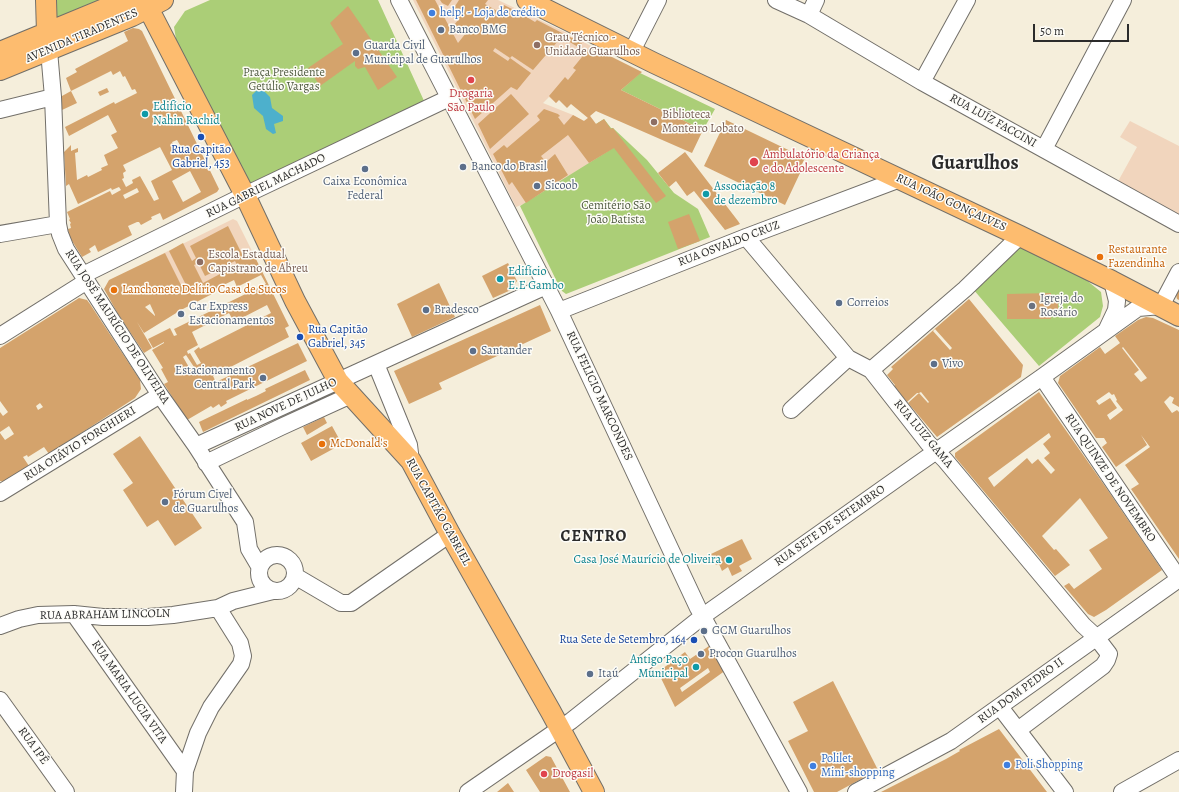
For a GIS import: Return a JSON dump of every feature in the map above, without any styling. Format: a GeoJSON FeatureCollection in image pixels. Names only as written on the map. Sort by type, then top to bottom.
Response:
{"type":"FeatureCollection","features":[{"type":"Feature","properties":{"kind":"main road"},"geometry":{"type":"LineString","coordinates":[[46,0],[48,42]]}},
{"type":"Feature","properties":{"kind":"main road","name":"AVENIDA TIRADENTES"},"geometry":{"type":"LineString","coordinates":[[0,70],[126,0]]}},
{"type":"Feature","properties":{"kind":"main road","name":"RUA JOÃO GONÇALVES"},"geometry":{"type":"LineString","coordinates":[[527,0],[1020,236],[1179,316]]}},
{"type":"Feature","properties":{"kind":"main road","name":"AVENIDA TIRADENTES"},"geometry":{"type":"LineString","coordinates":[[0,52],[48,42],[132,16],[152,3]]}},
{"type":"Feature","properties":{"kind":"main road","name":"RUA CAPITÃO GABRIEL"},"geometry":{"type":"LineString","coordinates":[[152,3],[295,301],[345,388],[411,461],[594,792]]}},
{"type":"Feature","properties":{"kind":"street","name":"RUA FELICIO MARCONDES"},"geometry":{"type":"LineString","coordinates":[[399,0],[546,286],[698,608],[799,792]]}},
{"type":"Feature","properties":{"kind":"street"},"geometry":{"type":"LineString","coordinates":[[632,51],[658,0]]}},
{"type":"Feature","properties":{"kind":"street","name":"RUA LUÍZ FACCINI"},"geometry":{"type":"LineString","coordinates":[[776,0],[809,15],[922,82],[1179,224]]}},
{"type":"Feature","properties":{"kind":"street"},"geometry":{"type":"LineString","coordinates":[[809,15],[816,0]]}},
{"type":"Feature","properties":{"kind":"street"},"geometry":{"type":"LineString","coordinates":[[922,82],[967,0]]}},
{"type":"Feature","properties":{"kind":"street"},"geometry":{"type":"LineString","coordinates":[[1044,149],[1123,0]]}},
{"type":"Feature","properties":{"kind":"street","name":"RUA JOSÉ MAURÍCIO DE OLIVEIRA"},"geometry":{"type":"LineString","coordinates":[[48,42],[53,97],[58,224],[66,249],[160,395],[196,446],[245,522],[250,549],[259,569]]}},
{"type":"Feature","properties":{"kind":"street"},"geometry":{"type":"LineString","coordinates":[[0,110],[53,97]]}},
{"type":"Feature","properties":{"kind":"street","name":"RUA GABRIEL MACHADO"},"geometry":{"type":"LineString","coordinates":[[0,336],[85,278],[245,196],[449,98]]}},
{"type":"Feature","properties":{"kind":"street","name":"RUA OSVALDO CRUZ"},"geometry":{"type":"LineString","coordinates":[[558,311],[746,237],[900,179]]}},
{"type":"Feature","properties":{"kind":"street"},"geometry":{"type":"LineString","coordinates":[[0,234],[58,224]]}},
{"type":"Feature","properties":{"kind":"street"},"geometry":{"type":"LineString","coordinates":[[871,370],[965,289],[1020,236]]}},
{"type":"Feature","properties":{"kind":"street","name":"RUA LUIZ GAMA"},"geometry":{"type":"LineString","coordinates":[[746,237],[848,358],[871,370],[928,443],[945,460],[1109,654],[1103,666],[1018,730]]}},
{"type":"Feature","properties":{"kind":"street"},"geometry":{"type":"LineString","coordinates":[[1161,306],[1179,272]]}},
{"type":"Feature","properties":{"kind":"street","name":"RUA SETE DE SETEMBRO"},"geometry":{"type":"LineString","coordinates":[[1106,331],[1116,310],[1117,301],[1112,281]]}},
{"type":"Feature","properties":{"kind":"street","name":"RUA NOVE DE JULHO"},"geometry":{"type":"LineString","coordinates":[[206,463],[280,427],[345,388],[376,364],[546,286]]}},
{"type":"Feature","properties":{"kind":"street","name":"RUA SETE DE SETEMBRO"},"geometry":{"type":"LineString","coordinates":[[468,792],[560,729],[703,616],[1138,308],[1161,306]]}},
{"type":"Feature","properties":{"kind":"street"},"geometry":{"type":"LineString","coordinates":[[791,410],[848,358]]}},
{"type":"Feature","properties":{"kind":"street"},"geometry":{"type":"LineString","coordinates":[[376,364],[409,444],[411,461]]}},
{"type":"Feature","properties":{"kind":"street","name":"RUA QUINZE DE NOVEMBRO"},"geometry":{"type":"LineString","coordinates":[[1042,377],[1179,579]]}},
{"type":"Feature","properties":{"kind":"street","name":"RUA NOVE DE JULHO"},"geometry":{"type":"LineString","coordinates":[[196,446],[345,388]]}},
{"type":"Feature","properties":{"kind":"street","name":"RUA OTÁVIO FORGHIERI"},"geometry":{"type":"LineString","coordinates":[[0,493],[160,395]]}},
{"type":"Feature","properties":{"kind":"street"},"geometry":{"type":"LineString","coordinates":[[295,576],[341,603],[351,603],[450,534]]}},
{"type":"Feature","properties":{"kind":"street"},"geometry":{"type":"LineString","coordinates":[[273,554],[285,556],[294,564],[295,576],[291,585],[287,588],[274,591],[267,589],[262,584],[259,578],[259,569],[263,560],[273,554]]}},
{"type":"Feature","properties":{"kind":"street","name":"RUA ABRAHAM LINCOLN"},"geometry":{"type":"LineString","coordinates":[[233,601],[259,569]]}},
{"type":"Feature","properties":{"kind":"street","name":"RUA DOM PEDRO II"},"geometry":{"type":"LineString","coordinates":[[856,792],[951,741],[1179,579]]}},
{"type":"Feature","properties":{"kind":"street","name":"RUA ABRAHAM LINCOLN"},"geometry":{"type":"LineString","coordinates":[[0,626],[19,618],[38,615],[74,614],[104,617],[148,617],[174,615],[218,608],[233,601],[274,591]]}},
{"type":"Feature","properties":{"kind":"street"},"geometry":{"type":"LineString","coordinates":[[184,792],[185,771],[201,726],[211,707],[241,664],[243,656],[240,643],[218,608]]}},
{"type":"Feature","properties":{"kind":"street","name":"RUA MARIA LUCIA VITA"},"geometry":{"type":"LineString","coordinates":[[74,614],[185,771]]}},
{"type":"Feature","properties":{"kind":"street","name":"RUA IPÊ"},"geometry":{"type":"LineString","coordinates":[[0,700],[66,792]]}},
{"type":"Feature","properties":{"kind":"street"},"geometry":{"type":"LineString","coordinates":[[1000,707],[1065,792]]}},
{"type":"Feature","properties":{"kind":"street"},"geometry":{"type":"LineString","coordinates":[[1122,792],[1179,760]]}},
{"type":"Feature","properties":{"kind":"shaded area"},"geometry":{"type":"Polygon","coordinates":[[[413,0],[498,0],[565,32],[602,52],[556,103],[549,97],[543,103],[584,121],[590,116],[614,148],[526,203],[516,207],[413,0]]]}},
{"type":"Feature","properties":{"kind":"shaded area"},"geometry":{"type":"Polygon","coordinates":[[[1130,121],[1179,146],[1179,222],[1116,185],[1137,147],[1120,137],[1130,121]]]}},
{"type":"Feature","properties":{"kind":"shaded area","name":"Escola Estadual Capistrano de Abreu"},"geometry":{"type":"Polygon","coordinates":[[[233,219],[237,221],[255,257],[175,298],[154,258],[233,219]]]}},
{"type":"Feature","properties":{"kind":"green space"},"geometry":{"type":"Polygon","coordinates":[[[53,0],[110,0],[61,19],[55,17],[53,0]]]}},
{"type":"Feature","properties":{"kind":"green space","name":"Praça Presidente Getúlio Vargas"},"geometry":{"type":"Polygon","coordinates":[[[210,0],[378,0],[425,103],[248,184],[177,45],[174,27],[185,11],[210,0]]]}},
{"type":"Feature","properties":{"kind":"green space"},"geometry":{"type":"Polygon","coordinates":[[[640,73],[715,109],[703,130],[621,90],[640,73]]]}},
{"type":"Feature","properties":{"kind":"green space","name":"Cemitério São João Batista"},"geometry":{"type":"Polygon","coordinates":[[[604,119],[611,128],[613,128],[647,160],[674,193],[698,209],[710,237],[566,294],[559,286],[520,206],[613,148],[596,124],[604,119]]]}},
{"type":"Feature","properties":{"kind":"green space"},"geometry":{"type":"Polygon","coordinates":[[[1022,244],[1085,279],[1101,292],[1103,306],[1100,317],[1039,366],[973,289],[1022,244]]]}},
{"type":"Feature","properties":{"kind":"water"},"geometry":{"type":"Polygon","coordinates":[[[257,90],[264,91],[270,97],[272,108],[283,116],[283,121],[274,124],[276,133],[273,134],[266,129],[263,116],[254,108],[252,95],[257,90]]]}},
{"type":"Feature","properties":{"kind":"building"},"geometry":{"type":"Polygon","coordinates":[[[416,0],[435,0],[458,43],[466,33],[454,25],[459,19],[455,16],[453,18],[450,14],[459,0],[488,0],[485,4],[499,12],[504,5],[535,22],[537,20],[564,34],[533,70],[512,56],[510,58],[531,73],[517,90],[511,87],[475,119],[416,0]],[[495,48],[493,51],[508,61],[510,58],[495,48]]]}},
{"type":"Feature","properties":{"kind":"building"},"geometry":{"type":"Polygon","coordinates":[[[440,0],[452,0],[448,6],[440,0]]]}},
{"type":"Feature","properties":{"kind":"building","name":"Guarda Civil Municipal de Guarulhos"},"geometry":{"type":"Polygon","coordinates":[[[348,6],[397,77],[378,90],[365,67],[358,69],[355,66],[355,61],[320,86],[308,68],[343,44],[330,23],[348,6]]]}},
{"type":"Feature","properties":{"kind":"building"},"geometry":{"type":"Polygon","coordinates":[[[133,28],[142,31],[219,189],[217,192],[163,220],[160,213],[151,217],[152,219],[141,225],[137,222],[128,226],[132,235],[98,252],[95,245],[89,249],[91,252],[82,257],[69,236],[68,229],[71,228],[71,223],[67,212],[110,191],[112,195],[121,190],[119,187],[112,190],[111,188],[78,204],[69,184],[66,186],[64,152],[71,145],[71,151],[78,148],[78,152],[75,153],[77,180],[87,175],[88,177],[102,170],[101,168],[108,165],[104,155],[118,148],[111,135],[117,132],[108,115],[69,136],[65,127],[114,102],[115,104],[137,93],[135,89],[132,90],[125,76],[123,77],[120,71],[113,75],[111,71],[71,91],[66,78],[77,72],[75,69],[128,41],[124,32],[133,28]],[[177,140],[172,142],[175,148],[180,145],[177,140]],[[160,147],[123,165],[126,171],[123,173],[124,178],[122,179],[126,187],[133,183],[132,180],[140,176],[154,201],[159,199],[151,181],[172,170],[160,147]],[[190,171],[172,181],[183,202],[201,192],[190,171]],[[137,188],[123,195],[125,199],[139,192],[137,188]]]}},
{"type":"Feature","properties":{"kind":"building"},"geometry":{"type":"Polygon","coordinates":[[[570,37],[582,43],[578,47],[568,41],[570,37]]]}},
{"type":"Feature","properties":{"kind":"building"},"geometry":{"type":"Polygon","coordinates":[[[590,47],[599,55],[602,52],[642,72],[621,90],[703,130],[692,153],[596,111],[590,116],[596,124],[604,119],[611,129],[613,128],[666,196],[656,203],[614,148],[589,163],[568,135],[541,156],[546,162],[555,154],[568,175],[526,203],[512,182],[509,185],[493,154],[504,145],[507,148],[540,120],[537,116],[544,109],[558,114],[560,116],[558,117],[564,125],[573,115],[584,121],[588,118],[571,104],[567,108],[559,100],[556,103],[549,96],[565,77],[568,80],[576,70],[573,68],[590,47]]]}},
{"type":"Feature","properties":{"kind":"building"},"geometry":{"type":"Polygon","coordinates":[[[107,88],[109,92],[100,96],[98,92],[107,88]]]}},
{"type":"Feature","properties":{"kind":"building"},"geometry":{"type":"Polygon","coordinates":[[[71,91],[77,103],[62,110],[62,96],[71,91]]]}},
{"type":"Feature","properties":{"kind":"building"},"geometry":{"type":"Polygon","coordinates":[[[511,94],[529,114],[490,149],[478,124],[511,94]]]}},
{"type":"Feature","properties":{"kind":"building","name":"Ambulatório da Criança e do Adolescente"},"geometry":{"type":"Polygon","coordinates":[[[726,120],[805,158],[799,170],[801,171],[785,205],[704,166],[726,120]]]}},
{"type":"Feature","properties":{"kind":"building","name":"Associação 8 de dezembro"},"geometry":{"type":"Polygon","coordinates":[[[685,152],[740,224],[725,230],[694,191],[687,196],[676,181],[669,187],[658,173],[685,152]]]}},
{"type":"Feature","properties":{"kind":"building"},"geometry":{"type":"Polygon","coordinates":[[[689,214],[700,241],[678,249],[668,222],[689,214]]]}},
{"type":"Feature","properties":{"kind":"building"},"geometry":{"type":"Polygon","coordinates":[[[228,226],[243,256],[252,251],[289,326],[285,328],[289,337],[213,376],[216,382],[298,343],[307,361],[226,401],[227,403],[221,407],[219,404],[213,408],[211,406],[187,420],[164,384],[168,382],[161,369],[163,368],[152,350],[164,342],[153,348],[148,339],[170,328],[174,336],[177,335],[174,329],[266,284],[261,275],[237,287],[234,280],[211,291],[212,294],[181,310],[144,333],[137,322],[152,348],[144,353],[118,314],[104,289],[109,280],[165,253],[182,287],[186,285],[169,251],[183,243],[192,261],[196,258],[190,246],[228,226]],[[196,258],[198,263],[194,265],[203,283],[237,265],[235,261],[205,276],[196,258]],[[150,304],[145,307],[155,316],[155,315],[150,304]],[[267,305],[234,322],[229,313],[192,332],[198,345],[187,351],[188,354],[190,353],[197,365],[201,363],[194,351],[199,347],[200,349],[271,313],[267,305]],[[186,355],[183,357],[190,369],[194,367],[186,355]]]}},
{"type":"Feature","properties":{"kind":"building","name":"Edifício E.E Gambo"},"geometry":{"type":"Polygon","coordinates":[[[508,263],[517,281],[511,290],[493,298],[482,276],[508,263]]]}},
{"type":"Feature","properties":{"kind":"building","name":"Bradesco"},"geometry":{"type":"Polygon","coordinates":[[[439,283],[455,317],[412,337],[397,304],[439,283]]]}},
{"type":"Feature","properties":{"kind":"building"},"geometry":{"type":"Polygon","coordinates":[[[1179,290],[1179,300],[1177,299],[1176,295],[1179,290]]]}},
{"type":"Feature","properties":{"kind":"building","name":"Igreja do Rosário"},"geometry":{"type":"Polygon","coordinates":[[[1051,293],[1051,301],[1058,301],[1058,310],[1051,310],[1051,319],[1007,319],[1007,294],[1051,293]]]}},
{"type":"Feature","properties":{"kind":"building"},"geometry":{"type":"Polygon","coordinates":[[[79,298],[87,300],[140,380],[141,389],[135,398],[49,454],[44,447],[28,457],[27,455],[23,457],[29,466],[10,479],[4,482],[0,481],[0,433],[5,440],[14,434],[9,426],[0,432],[0,412],[3,416],[8,412],[0,401],[0,348],[79,298]],[[40,403],[36,406],[38,410],[43,407],[40,403]]]}},
{"type":"Feature","properties":{"kind":"building"},"geometry":{"type":"Polygon","coordinates":[[[969,299],[1023,365],[1021,377],[937,437],[908,403],[919,393],[907,402],[887,375],[893,369],[891,367],[969,299]],[[935,329],[933,331],[950,350],[952,348],[935,329]],[[921,392],[919,393],[928,403],[929,402],[921,392]]]}},
{"type":"Feature","properties":{"kind":"building","name":"Santander"},"geometry":{"type":"Polygon","coordinates":[[[540,305],[551,331],[439,383],[442,389],[409,404],[394,371],[540,305]]]}},
{"type":"Feature","properties":{"kind":"building"},"geometry":{"type":"Polygon","coordinates":[[[1146,317],[1153,318],[1179,330],[1179,407],[1172,403],[1174,398],[1170,396],[1164,402],[1172,413],[1177,410],[1179,412],[1179,559],[1131,489],[1139,484],[1125,465],[1150,447],[1141,435],[1147,445],[1116,467],[1102,447],[1107,443],[1104,438],[1096,438],[1058,383],[1060,376],[1100,347],[1105,354],[1120,343],[1115,336],[1138,320],[1146,317]],[[1123,347],[1122,348],[1139,370],[1134,374],[1141,382],[1147,378],[1123,347]],[[1109,392],[1096,401],[1099,405],[1110,398],[1117,408],[1107,415],[1110,420],[1123,410],[1116,401],[1117,400],[1114,394],[1112,395],[1109,392]]]}},
{"type":"Feature","properties":{"kind":"building"},"geometry":{"type":"Polygon","coordinates":[[[305,370],[310,380],[203,432],[199,422],[256,396],[266,391],[265,389],[305,370]]]}},
{"type":"Feature","properties":{"kind":"building"},"geometry":{"type":"Polygon","coordinates":[[[1039,392],[1162,570],[1106,610],[1094,617],[1088,614],[1064,586],[1069,583],[1074,589],[1102,569],[1089,550],[1108,538],[1080,498],[1042,536],[1070,565],[1055,576],[955,457],[955,453],[1039,392]],[[1049,433],[988,478],[994,487],[1027,458],[1032,464],[1038,459],[1051,474],[1055,470],[1044,458],[1050,453],[1043,444],[1051,437],[1049,433]]]}},
{"type":"Feature","properties":{"kind":"building"},"geometry":{"type":"Polygon","coordinates":[[[324,417],[327,423],[307,435],[303,427],[324,417]]]}},
{"type":"Feature","properties":{"kind":"building"},"geometry":{"type":"Polygon","coordinates":[[[332,426],[342,444],[311,461],[301,443],[332,426]]]}},
{"type":"Feature","properties":{"kind":"building","name":"Fórum Civel de Guarulhos"},"geometry":{"type":"Polygon","coordinates":[[[140,436],[202,528],[175,546],[158,520],[147,527],[123,490],[133,483],[113,454],[140,436]]]}},
{"type":"Feature","properties":{"kind":"building"},"geometry":{"type":"Polygon","coordinates":[[[742,539],[752,559],[739,566],[742,571],[732,576],[728,567],[722,571],[719,564],[716,565],[711,554],[742,539]]]}},
{"type":"Feature","properties":{"kind":"building","name":"Antigo Paço Municipal"},"geometry":{"type":"Polygon","coordinates":[[[709,646],[726,670],[675,707],[658,672],[685,652],[690,659],[709,646]],[[708,668],[680,688],[682,692],[710,672],[708,668]]]}},
{"type":"Feature","properties":{"kind":"building"},"geometry":{"type":"Polygon","coordinates":[[[833,681],[878,770],[837,792],[814,792],[788,741],[808,731],[793,702],[833,681]]]}},
{"type":"Feature","properties":{"kind":"building"},"geometry":{"type":"Polygon","coordinates":[[[999,729],[1047,792],[881,792],[946,759],[960,751],[959,750],[999,729]]]}},
{"type":"Feature","properties":{"kind":"building"},"geometry":{"type":"Polygon","coordinates":[[[546,756],[551,757],[570,792],[540,792],[526,770],[546,756]]]}},
{"type":"Feature","properties":{"kind":"building"},"geometry":{"type":"Polygon","coordinates":[[[508,783],[514,792],[497,792],[508,783]]]}},
{"type":"Feature","properties":{"kind":"place","name":"help! - Loja de crédito"},"geometry":{"type":"Point","coordinates":[432,13]}},
{"type":"Feature","properties":{"kind":"place","name":"Banco BMG"},"geometry":{"type":"Point","coordinates":[441,30]}},
{"type":"Feature","properties":{"kind":"place","name":"Grau Técnico - Unidade Guarulhos"},"geometry":{"type":"Point","coordinates":[537,45]}},
{"type":"Feature","properties":{"kind":"place","name":"Guarda Civil Municipal de Guarulhos"},"geometry":{"type":"Point","coordinates":[356,53]}},
{"type":"Feature","properties":{"kind":"place","name":"Drogaria São Paulo"},"geometry":{"type":"Point","coordinates":[471,80]}},
{"type":"Feature","properties":{"kind":"place","name":"Edifício Nahin Rachid"},"geometry":{"type":"Point","coordinates":[145,114]}},
{"type":"Feature","properties":{"kind":"place","name":"Biblioteca Monteiro Lobato"},"geometry":{"type":"Point","coordinates":[654,122]}},
{"type":"Feature","properties":{"kind":"place","name":"Rua Capitão Gabriel, 453"},"geometry":{"type":"Point","coordinates":[201,137]}},
{"type":"Feature","properties":{"kind":"place","name":"Ambulatório da Criança e do Adolescente"},"geometry":{"type":"Point","coordinates":[754,162]}},
{"type":"Feature","properties":{"kind":"place","name":"Banco do Brasil"},"geometry":{"type":"Point","coordinates":[463,167]}},
{"type":"Feature","properties":{"kind":"place","name":"Caixa Econômica Federal"},"geometry":{"type":"Point","coordinates":[365,169]}},
{"type":"Feature","properties":{"kind":"place","name":"Sicoob"},"geometry":{"type":"Point","coordinates":[537,186]}},
{"type":"Feature","properties":{"kind":"place","name":"Associação 8 de dezembro"},"geometry":{"type":"Point","coordinates":[706,194]}},
{"type":"Feature","properties":{"kind":"place","name":"Restaurante Fazendinha"},"geometry":{"type":"Point","coordinates":[1100,257]}},
{"type":"Feature","properties":{"kind":"place","name":"Escola Estadual Capistrano de Abreu"},"geometry":{"type":"Point","coordinates":[200,262]}},
{"type":"Feature","properties":{"kind":"place","name":"Edifício E.E Gambo"},"geometry":{"type":"Point","coordinates":[500,279]}},
{"type":"Feature","properties":{"kind":"place","name":"Lanchonete Delírio Casa de Sucos"},"geometry":{"type":"Point","coordinates":[114,290]}},
{"type":"Feature","properties":{"kind":"place","name":"Correios"},"geometry":{"type":"Point","coordinates":[839,303]}},
{"type":"Feature","properties":{"kind":"place","name":"Igreja do Rosário"},"geometry":{"type":"Point","coordinates":[1032,306]}},
{"type":"Feature","properties":{"kind":"place","name":"Bradesco"},"geometry":{"type":"Point","coordinates":[426,310]}},
{"type":"Feature","properties":{"kind":"place","name":"Car Express Estacionamentos"},"geometry":{"type":"Point","coordinates":[181,314]}},
{"type":"Feature","properties":{"kind":"place","name":"Rua Capitão Gabriel, 345"},"geometry":{"type":"Point","coordinates":[300,337]}},
{"type":"Feature","properties":{"kind":"place","name":"Santander"},"geometry":{"type":"Point","coordinates":[473,351]}},
{"type":"Feature","properties":{"kind":"place","name":"Vivo"},"geometry":{"type":"Point","coordinates":[934,364]}},
{"type":"Feature","properties":{"kind":"place","name":"Estacionamento Central Park"},"geometry":{"type":"Point","coordinates":[263,378]}},
{"type":"Feature","properties":{"kind":"place","name":"McDonald's"},"geometry":{"type":"Point","coordinates":[322,444]}},
{"type":"Feature","properties":{"kind":"place","name":"Fórum Civel de Guarulhos"},"geometry":{"type":"Point","coordinates":[165,502]}},
{"type":"Feature","properties":{"kind":"place","name":"Casa José Maurício de Oliveira"},"geometry":{"type":"Point","coordinates":[729,560]}},
{"type":"Feature","properties":{"kind":"place","name":"GCM Guarulhos"},"geometry":{"type":"Point","coordinates":[704,631]}},
{"type":"Feature","properties":{"kind":"place","name":"Rua Sete de Setembro, 164"},"geometry":{"type":"Point","coordinates":[694,640]}},
{"type":"Feature","properties":{"kind":"place","name":"Procon Guarulhos"},"geometry":{"type":"Point","coordinates":[701,654]}},
{"type":"Feature","properties":{"kind":"place","name":"Antigo Paço Municipal"},"geometry":{"type":"Point","coordinates":[696,667]}},
{"type":"Feature","properties":{"kind":"place","name":"Itaú"},"geometry":{"type":"Point","coordinates":[590,674]}},
{"type":"Feature","properties":{"kind":"place","name":"Poli Shopping"},"geometry":{"type":"Point","coordinates":[1007,765]}},
{"type":"Feature","properties":{"kind":"place","name":"Polilet Mini-shopping"},"geometry":{"type":"Point","coordinates":[813,766]}},
{"type":"Feature","properties":{"kind":"place","name":"Drogasil"},"geometry":{"type":"Point","coordinates":[544,774]}},
{"type":"Feature","properties":{"kind":"district","name":"Guarulhos"},"geometry":{"type":"Point","coordinates":[975,164]}},
{"type":"Feature","properties":{"kind":"district","name":"CENTRO"},"geometry":{"type":"Point","coordinates":[594,537]}}]}
